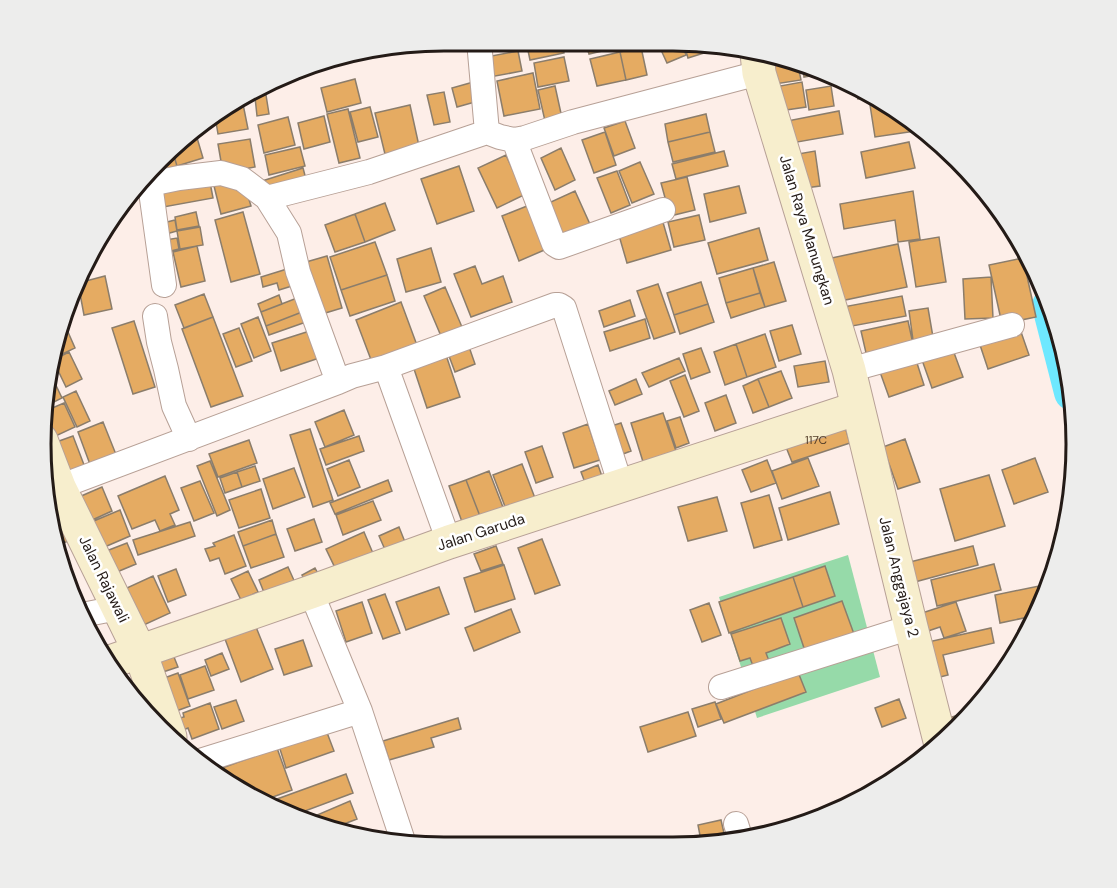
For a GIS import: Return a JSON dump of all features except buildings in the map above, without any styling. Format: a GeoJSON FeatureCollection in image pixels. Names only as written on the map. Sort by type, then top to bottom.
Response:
{"type":"FeatureCollection","features":[{"type":"Feature","properties":{"kind":"street"},"geometry":{"type":"LineString","coordinates":[[480,51],[487,132]]}},
{"type":"Feature","properties":{"kind":"street"},"geometry":{"type":"LineString","coordinates":[[267,198],[369,172],[487,132],[514,140],[525,138],[758,63]]}},
{"type":"Feature","properties":{"kind":"street","name":"Jalan Raya Manungkan"},"geometry":{"type":"LineString","coordinates":[[758,63],[849,370],[858,408]]}},
{"type":"Feature","properties":{"kind":"street"},"geometry":{"type":"LineString","coordinates":[[514,140],[554,244],[559,247],[663,210]]}},
{"type":"Feature","properties":{"kind":"street"},"geometry":{"type":"LineString","coordinates":[[155,179],[221,173],[242,179],[267,198],[289,233],[298,272],[338,382]]}},
{"type":"Feature","properties":{"kind":"street"},"geometry":{"type":"LineString","coordinates":[[150,184],[164,285]]}},
{"type":"Feature","properties":{"kind":"street"},"geometry":{"type":"LineString","coordinates":[[59,487],[352,376],[386,367],[555,305],[564,308],[621,486]]}},
{"type":"Feature","properties":{"kind":"street"},"geometry":{"type":"LineString","coordinates":[[155,316],[174,406],[189,438]]}},
{"type":"Feature","properties":{"kind":"street"},"geometry":{"type":"LineString","coordinates":[[849,370],[1012,325]]}},
{"type":"Feature","properties":{"kind":"street"},"geometry":{"type":"LineString","coordinates":[[386,367],[449,542]]}},
{"type":"Feature","properties":{"kind":"street","name":"Jalan Garuda"},"geometry":{"type":"LineString","coordinates":[[116,660],[449,542],[858,408]]}},
{"type":"Feature","properties":{"kind":"street","name":"Jalan Anggajaya 2"},"geometry":{"type":"LineString","coordinates":[[858,408],[938,734]]}},
{"type":"Feature","properties":{"kind":"street","name":"Jalan Rajawali"},"geometry":{"type":"LineString","coordinates":[[52,469],[140,652],[164,720]]}},
{"type":"Feature","properties":{"kind":"street"},"geometry":{"type":"LineString","coordinates":[[311,592],[360,711],[401,835]]}},
{"type":"Feature","properties":{"kind":"street"},"geometry":{"type":"LineString","coordinates":[[90,613],[118,608]]}},
{"type":"Feature","properties":{"kind":"street"},"geometry":{"type":"LineString","coordinates":[[721,687],[910,627]]}},
{"type":"Feature","properties":{"kind":"street"},"geometry":{"type":"LineString","coordinates":[[208,758],[360,711]]}},
{"type":"Feature","properties":{"kind":"green space"},"geometry":{"type":"Polygon","coordinates":[[[848,555],[880,677],[757,718],[719,597],[848,555]]]}}]}
